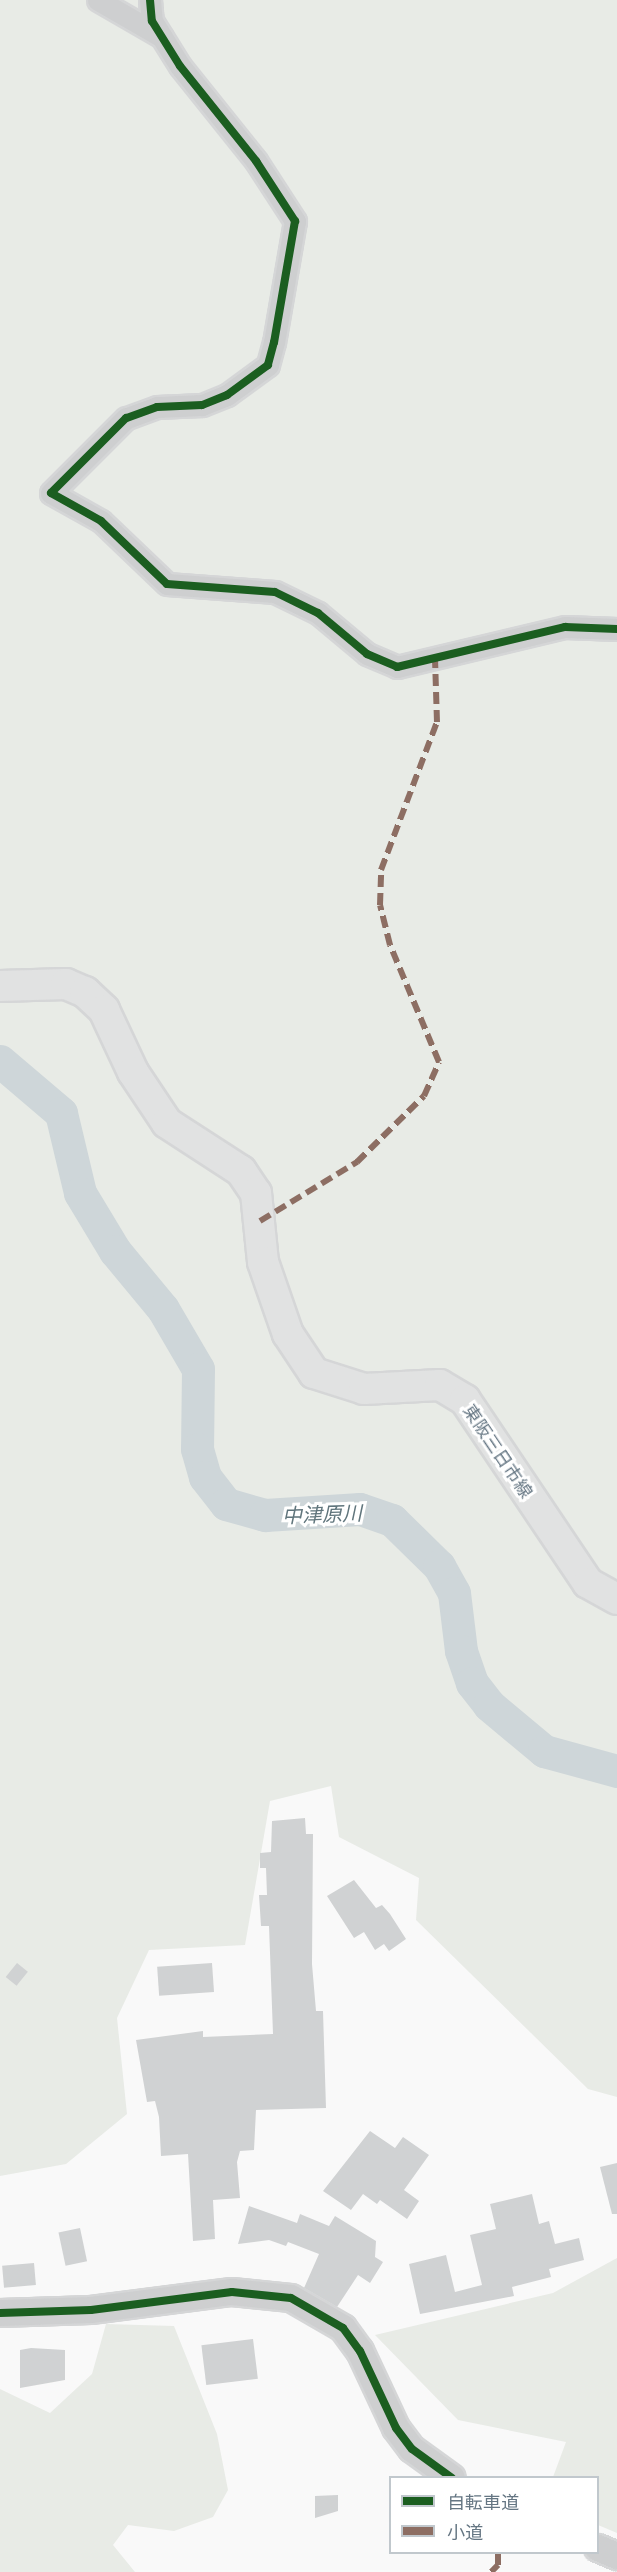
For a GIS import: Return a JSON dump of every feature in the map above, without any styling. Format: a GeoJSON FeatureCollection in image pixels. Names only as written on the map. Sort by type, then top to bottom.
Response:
{"type":"FeatureCollection","features":[{"type":"Feature","properties":{"kind":"main road","name":"東阪三日市線"},"geometry":{"type":"LineString","coordinates":[[0,986],[66,984],[85,992],[104,1010],[133,1072],[167,1123],[242,1171],[255,1193],[263,1263],[288,1334],[314,1373],[363,1389],[440,1385],[465,1400],[588,1583],[617,1599]]}},
{"type":"Feature","properties":{"kind":"street"},"geometry":{"type":"LineString","coordinates":[[98,0],[163,37]]}},
{"type":"Feature","properties":{"kind":"street"},"geometry":{"type":"LineString","coordinates":[[150,0],[152,21],[295,221],[274,342],[268,365],[227,396],[202,405],[157,407],[126,418],[51,493],[101,521],[167,584],[275,592],[318,613],[367,654],[397,667],[565,627],[617,629]]}},
{"type":"Feature","properties":{"kind":"street"},"geometry":{"type":"LineString","coordinates":[[0,2313],[91,2310],[232,2292],[291,2298],[343,2328],[360,2351],[396,2428],[412,2449],[449,2476]]}},
{"type":"Feature","properties":{"kind":"street"},"geometry":{"type":"LineString","coordinates":[[599,2549],[617,2556]]}},
{"type":"Feature","properties":{"kind":"shaded area"},"geometry":{"type":"Polygon","coordinates":[[[0,0],[617,0],[617,2097],[588,2089],[416,1920],[419,1878],[339,1837],[331,1786],[270,1801],[245,1945],[149,1950],[117,2018],[127,2114],[66,2164],[0,2176],[0,0]]]}},
{"type":"Feature","properties":{"kind":"shaded area"},"geometry":{"type":"Polygon","coordinates":[[[617,2258],[617,2533],[599,2525],[599,2476],[553,2476],[566,2442],[458,2420],[375,2335],[553,2293],[617,2258]]]}},
{"type":"Feature","properties":{"kind":"shaded area"},"geometry":{"type":"Polygon","coordinates":[[[106,2324],[174,2326],[217,2434],[228,2490],[213,2517],[174,2531],[128,2525],[113,2545],[135,2572],[0,2572],[0,2389],[50,2413],[92,2374],[106,2324]]]}},
{"type":"Feature","properties":{"kind":"building"},"geometry":{"type":"Polygon","coordinates":[[[305,1818],[306,1834],[313,1834],[312,1964],[316,2011],[323,2011],[326,2108],[256,2110],[254,2150],[240,2151],[237,2162],[240,2198],[213,2200],[215,2239],[193,2241],[188,2154],[161,2156],[159,2117],[155,2101],[147,2102],[136,2040],[203,2031],[203,2037],[273,2034],[269,1926],[261,1926],[259,1895],[267,1895],[266,1868],[260,1868],[260,1853],[271,1852],[272,1821],[305,1818]]]}},
{"type":"Feature","properties":{"kind":"building"},"geometry":{"type":"Polygon","coordinates":[[[354,1880],[376,1908],[382,1905],[390,1914],[406,1939],[389,1951],[384,1944],[375,1950],[364,1932],[354,1938],[327,1896],[354,1880]]]}},
{"type":"Feature","properties":{"kind":"building"},"geometry":{"type":"Polygon","coordinates":[[[17,1963],[28,1972],[17,1986],[6,1977],[17,1963]]]}},
{"type":"Feature","properties":{"kind":"building"},"geometry":{"type":"Polygon","coordinates":[[[212,1963],[214,1992],[159,1996],[157,1967],[212,1963]]]}},
{"type":"Feature","properties":{"kind":"building"},"geometry":{"type":"Polygon","coordinates":[[[370,2131],[395,2148],[403,2137],[429,2155],[404,2190],[419,2201],[407,2219],[380,2200],[377,2204],[363,2194],[351,2210],[323,2191],[370,2131]]]}},
{"type":"Feature","properties":{"kind":"building"},"geometry":{"type":"Polygon","coordinates":[[[617,2163],[617,2214],[612,2214],[600,2167],[617,2163]]]}},
{"type":"Feature","properties":{"kind":"building"},"geometry":{"type":"Polygon","coordinates":[[[532,2194],[539,2224],[549,2221],[555,2244],[579,2238],[584,2260],[549,2269],[551,2277],[512,2287],[514,2296],[420,2314],[409,2264],[446,2255],[455,2292],[482,2285],[470,2235],[496,2229],[490,2204],[532,2194]]]}},
{"type":"Feature","properties":{"kind":"building"},"geometry":{"type":"Polygon","coordinates":[[[249,2206],[297,2223],[300,2214],[329,2226],[335,2216],[376,2241],[375,2257],[383,2262],[370,2283],[358,2275],[337,2307],[304,2288],[319,2254],[288,2242],[286,2246],[269,2240],[238,2244],[249,2206]]]}},
{"type":"Feature","properties":{"kind":"building"},"geometry":{"type":"Polygon","coordinates":[[[80,2228],[87,2261],[66,2266],[58,2233],[80,2228]]]}},
{"type":"Feature","properties":{"kind":"building"},"geometry":{"type":"Polygon","coordinates":[[[34,2263],[36,2285],[4,2288],[2,2266],[34,2263]]]}},
{"type":"Feature","properties":{"kind":"building"},"geometry":{"type":"Polygon","coordinates":[[[253,2339],[258,2379],[206,2385],[201,2345],[253,2339]]]}},
{"type":"Feature","properties":{"kind":"building"},"geometry":{"type":"Polygon","coordinates":[[[31,2348],[65,2350],[65,2380],[20,2388],[20,2350],[31,2348]]]}},
{"type":"Feature","properties":{"kind":"building"},"geometry":{"type":"Polygon","coordinates":[[[338,2495],[338,2511],[315,2518],[315,2496],[338,2495]]]}},
{"type":"Feature","properties":{"kind":"waterway","name":"中津原川"},"geometry":{"type":"LineString","coordinates":[[0,1061],[61,1113],[80,1193],[115,1251],[163,1309],[198,1369],[197,1449],[205,1477],[226,1504],[265,1515],[360,1509],[392,1520],[439,1566],[454,1593],[461,1651],[472,1683],[489,1705],[544,1751],[617,1771]]}},
{"type":"Feature","properties":{"kind":"marked path"},"geometry":{"type":"LineString","coordinates":[[260,1221],[357,1162],[424,1096],[439,1062],[390,945],[380,905],[381,870],[437,722],[435,659]]}},
{"type":"Feature","properties":{"kind":"marked path"},"geometry":{"type":"LineString","coordinates":[[491,2572],[498,2565],[498,2554]]}},
{"type":"Feature","properties":{"kind":"cycle path"},"geometry":{"type":"LineString","coordinates":[[150,0],[152,21],[180,66],[256,161],[295,221],[274,342],[268,365],[227,395],[202,405],[157,407],[126,418],[51,493],[101,521],[167,584],[275,592],[318,613],[367,654],[397,667],[565,627],[617,629]]}},
{"type":"Feature","properties":{"kind":"cycle path"},"geometry":{"type":"LineString","coordinates":[[0,2313],[91,2310],[232,2292],[291,2298],[343,2328],[360,2351],[396,2428],[412,2449],[449,2476]]}}]}
